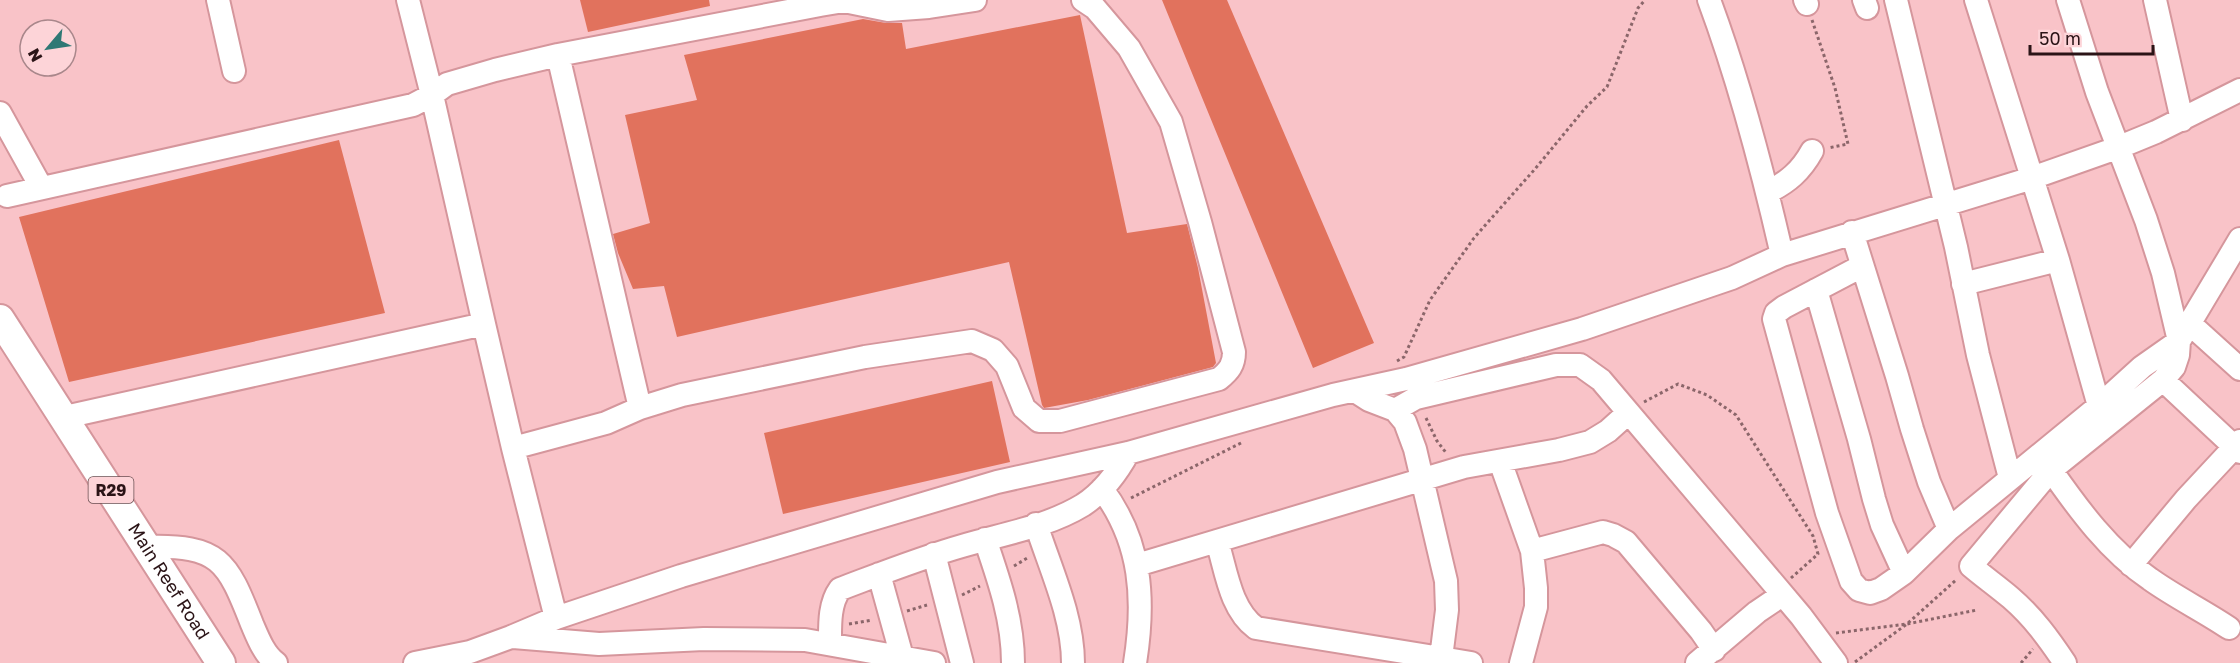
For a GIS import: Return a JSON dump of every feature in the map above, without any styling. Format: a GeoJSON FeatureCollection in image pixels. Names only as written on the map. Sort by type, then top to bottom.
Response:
{"type":"FeatureCollection","features":[{"type":"Feature","properties":{"kind":"main road","name":"Main Reef Road"},"geometry":{"type":"LineString","coordinates":[[0,319],[221,663]]}},
{"type":"Feature","properties":{"kind":"street"},"geometry":{"type":"LineString","coordinates":[[218,0],[234,71]]}},
{"type":"Feature","properties":{"kind":"street"},"geometry":{"type":"LineString","coordinates":[[408,0],[555,618]]}},
{"type":"Feature","properties":{"kind":"street"},"geometry":{"type":"LineString","coordinates":[[7,195],[413,105],[447,84],[558,55],[844,1],[859,2],[888,10],[975,0]]}},
{"type":"Feature","properties":{"kind":"street"},"geometry":{"type":"LineString","coordinates":[[513,448],[606,423],[640,408],[682,395],[865,357],[972,341],[993,350],[1007,366],[1024,408],[1039,421],[1060,421],[1219,379],[1227,373],[1234,363],[1234,352],[1171,122],[1129,48],[1095,9],[1083,0]]}},
{"type":"Feature","properties":{"kind":"street"},"geometry":{"type":"LineString","coordinates":[[1709,0],[1741,93],[1768,192],[1782,255]]}},
{"type":"Feature","properties":{"kind":"street"},"geometry":{"type":"LineString","coordinates":[[1896,0],[1978,355],[2010,478]]}},
{"type":"Feature","properties":{"kind":"street"},"geometry":{"type":"LineString","coordinates":[[1976,0],[2058,260],[2099,406]]}},
{"type":"Feature","properties":{"kind":"street"},"geometry":{"type":"LineString","coordinates":[[2068,0],[2117,148],[2146,220],[2184,332],[2240,369]]}},
{"type":"Feature","properties":{"kind":"street"},"geometry":{"type":"LineString","coordinates":[[2155,0],[2182,120]]}},
{"type":"Feature","properties":{"kind":"street"},"geometry":{"type":"LineString","coordinates":[[558,55],[640,408]]}},
{"type":"Feature","properties":{"kind":"street"},"geometry":{"type":"LineString","coordinates":[[415,663],[470,652],[555,618],[681,576],[997,482],[1128,453],[1407,379],[1582,328],[1732,278],[1782,255],[1944,203],[2032,178],[2117,148],[2182,120],[2240,90]]}},
{"type":"Feature","properties":{"kind":"street"},"geometry":{"type":"LineString","coordinates":[[0,113],[41,187]]}},
{"type":"Feature","properties":{"kind":"street"},"geometry":{"type":"LineString","coordinates":[[1768,192],[1792,178],[1804,166],[1812,151]]}},
{"type":"Feature","properties":{"kind":"street"},"geometry":{"type":"LineString","coordinates":[[1852,232],[1929,482],[1949,529]]}},
{"type":"Feature","properties":{"kind":"street"},"geometry":{"type":"LineString","coordinates":[[2065,663],[2031,617],[2011,597],[1971,566],[2051,470],[2163,380],[2174,367],[2184,332],[2240,239]]}},
{"type":"Feature","properties":{"kind":"street"},"geometry":{"type":"LineString","coordinates":[[1963,284],[2058,260]]}},
{"type":"Feature","properties":{"kind":"street"},"geometry":{"type":"LineString","coordinates":[[1862,266],[1784,307],[1776,313],[1774,319],[1827,513],[1851,580],[1860,590],[1870,593],[1881,589],[1904,573],[1949,529],[2099,406],[2184,332]]}},
{"type":"Feature","properties":{"kind":"street"},"geometry":{"type":"LineString","coordinates":[[1816,290],[1877,508],[1904,573]]}},
{"type":"Feature","properties":{"kind":"street"},"geometry":{"type":"LineString","coordinates":[[65,417],[484,324]]}},
{"type":"Feature","properties":{"kind":"street"},"geometry":{"type":"LineString","coordinates":[[1395,410],[1416,398],[1556,365],[1580,365],[1601,380],[1816,635],[1836,663]]}},
{"type":"Feature","properties":{"kind":"street"},"geometry":{"type":"LineString","coordinates":[[2130,565],[2186,499],[2238,446],[2163,380]]}},
{"type":"Feature","properties":{"kind":"street"},"geometry":{"type":"LineString","coordinates":[[1355,391],[1369,400],[1395,410],[1405,422],[1415,449],[1446,581],[1447,610],[1441,661]]}},
{"type":"Feature","properties":{"kind":"street"},"geometry":{"type":"LineString","coordinates":[[1137,566],[1464,467],[1559,450],[1590,442],[1608,431],[1628,413]]}},
{"type":"Feature","properties":{"kind":"street"},"geometry":{"type":"LineString","coordinates":[[830,644],[832,606],[834,597],[840,589],[934,554],[1061,517],[1086,503],[1102,489],[1118,471],[1128,453]]}},
{"type":"Feature","properties":{"kind":"street"},"geometry":{"type":"LineString","coordinates":[[1500,461],[1532,551],[1536,588],[1536,606],[1521,663]]}},
{"type":"Feature","properties":{"kind":"street"},"geometry":{"type":"LineString","coordinates":[[2051,470],[2082,513],[2130,565],[2229,628]]}},
{"type":"Feature","properties":{"kind":"street"},"geometry":{"type":"LineString","coordinates":[[1102,489],[1115,505],[1137,566],[1141,594],[1141,621],[1135,663]]}},
{"type":"Feature","properties":{"kind":"street"},"geometry":{"type":"LineString","coordinates":[[1036,524],[1063,608],[1073,652],[1073,663]]}},
{"type":"Feature","properties":{"kind":"street"},"geometry":{"type":"LineString","coordinates":[[1532,551],[1603,531],[1626,542],[1694,624],[1705,656],[1757,612],[1782,595]]}},
{"type":"Feature","properties":{"kind":"street"},"geometry":{"type":"LineString","coordinates":[[985,539],[1006,605],[1013,642],[1013,663]]}},
{"type":"Feature","properties":{"kind":"street"},"geometry":{"type":"LineString","coordinates":[[1217,541],[1237,606],[1245,620],[1256,628],[1441,661],[1471,663]]}},
{"type":"Feature","properties":{"kind":"street"},"geometry":{"type":"LineString","coordinates":[[147,547],[191,549],[204,552],[220,561],[233,580],[258,640],[276,663]]}},
{"type":"Feature","properties":{"kind":"street"},"geometry":{"type":"LineString","coordinates":[[934,554],[962,663]]}},
{"type":"Feature","properties":{"kind":"street"},"geometry":{"type":"LineString","coordinates":[[879,574],[902,657]]}},
{"type":"Feature","properties":{"kind":"street"},"geometry":{"type":"LineString","coordinates":[[512,637],[599,644],[758,638],[805,640],[934,663]]}},
{"type":"Feature","properties":{"kind":"path"},"geometry":{"type":"LineString","coordinates":[[1396,361],[1404,357],[1430,300],[1474,238],[1587,106],[1607,87],[1638,8],[1645,0]]}},
{"type":"Feature","properties":{"kind":"path"},"geometry":{"type":"LineString","coordinates":[[1806,2],[1834,88],[1848,144],[1812,151]]}},
{"type":"Feature","properties":{"kind":"path"},"geometry":{"type":"LineString","coordinates":[[1628,413],[1678,384],[1707,395],[1736,415],[1813,536],[1818,554],[1790,579],[1782,595]]}},
{"type":"Feature","properties":{"kind":"path"},"geometry":{"type":"LineString","coordinates":[[1416,398],[1437,441],[1451,459],[1464,467]]}},
{"type":"Feature","properties":{"kind":"path"},"geometry":{"type":"LineString","coordinates":[[1853,663],[1907,624],[1971,566]]}},
{"type":"Feature","properties":{"kind":"path"},"geometry":{"type":"LineString","coordinates":[[1816,635],[1907,624],[1977,610]]}},
{"type":"Feature","properties":{"kind":"building"},"geometry":{"type":"Polygon","coordinates":[[[580,0],[709,0],[710,6],[588,32],[580,0]]]}},
{"type":"Feature","properties":{"kind":"building"},"geometry":{"type":"Polygon","coordinates":[[[1162,0],[1227,0],[1374,343],[1313,368],[1162,0]]]}},
{"type":"Feature","properties":{"kind":"building"},"geometry":{"type":"Polygon","coordinates":[[[1080,15],[1127,233],[1187,224],[1216,363],[1213,367],[1088,400],[1044,408],[1009,262],[677,337],[664,286],[633,289],[613,234],[650,223],[625,115],[697,100],[684,55],[863,19],[902,23],[906,49],[1080,15]]]}},
{"type":"Feature","properties":{"kind":"building"},"geometry":{"type":"Polygon","coordinates":[[[339,140],[385,313],[69,382],[19,217],[339,140]]]}},
{"type":"Feature","properties":{"kind":"building"},"geometry":{"type":"Polygon","coordinates":[[[992,381],[1010,462],[783,514],[764,433],[992,381]]]}}]}
